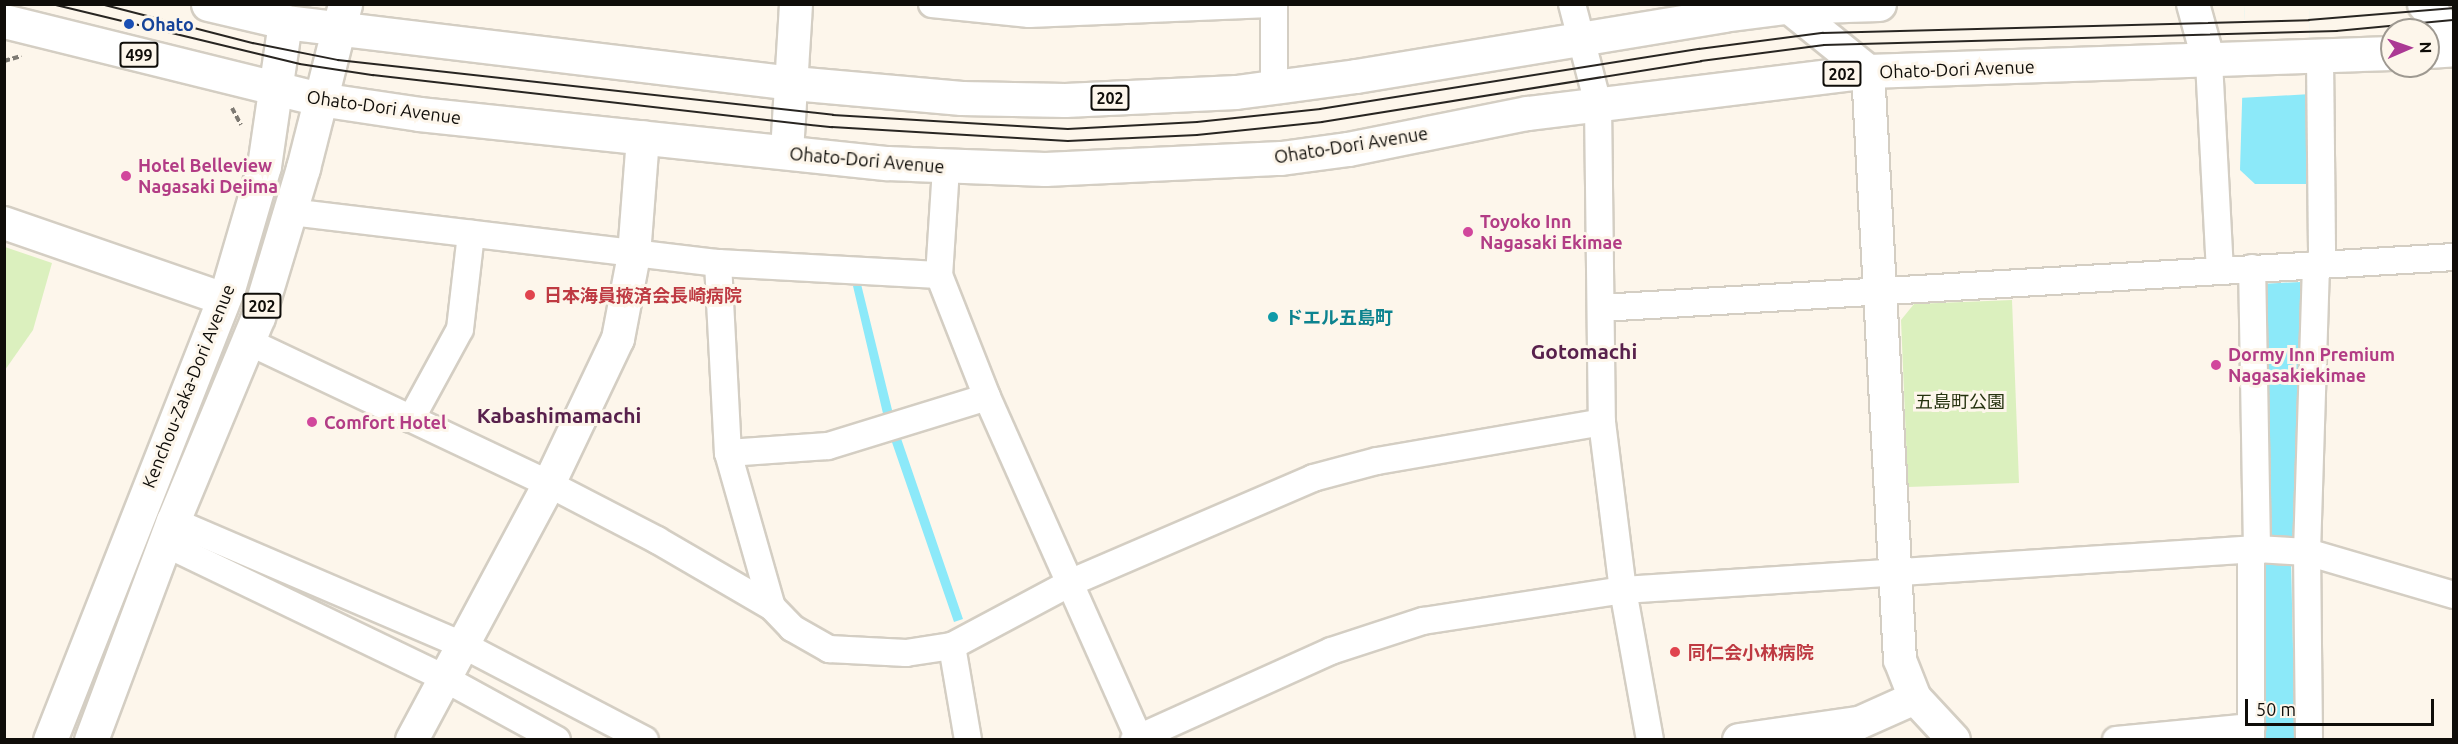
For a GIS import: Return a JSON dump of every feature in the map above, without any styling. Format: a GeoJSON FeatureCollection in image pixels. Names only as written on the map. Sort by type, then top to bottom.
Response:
{"type":"FeatureCollection","features":[{"type":"Feature","properties":{"kind":"highway"},"geometry":{"type":"LineString","coordinates":[[208,4],[287,13]]}},
{"type":"Feature","properties":{"kind":"highway","name":"202"},"geometry":{"type":"LineString","coordinates":[[287,13],[342,16],[793,83],[961,98],[1065,100],[1274,87],[1785,6],[1879,4]]}},
{"type":"Feature","properties":{"kind":"highway"},"geometry":{"type":"LineString","coordinates":[[2424,4],[2454,38]]}},
{"type":"Feature","properties":{"kind":"highway"},"geometry":{"type":"LineString","coordinates":[[2451,4],[2454,13]]}},
{"type":"Feature","properties":{"kind":"highway","name":"Kenchou-Zaka-Dori Avenue"},"geometry":{"type":"LineString","coordinates":[[50,740],[224,299],[264,166],[287,13]]}},
{"type":"Feature","properties":{"kind":"highway","name":"Kenchou-Zaka-Dori Avenue"},"geometry":{"type":"LineString","coordinates":[[91,740],[168,532],[249,342],[290,212],[342,16]]}},
{"type":"Feature","properties":{"kind":"highway","name":"499"},"geometry":{"type":"LineString","coordinates":[[4,21],[274,89]]}},
{"type":"Feature","properties":{"kind":"highway","name":"Ohato-Dori Avenue"},"geometry":{"type":"LineString","coordinates":[[274,89],[319,99],[419,114],[643,138],[946,168],[1045,170],[1281,158],[1598,104],[1868,71],[2221,62],[2380,54]]}},
{"type":"Feature","properties":{"kind":"street"},"geometry":{"type":"LineString","coordinates":[[787,152],[793,83],[796,4]]}},
{"type":"Feature","properties":{"kind":"street"},"geometry":{"type":"LineString","coordinates":[[932,4],[1029,14],[1264,4]]}},
{"type":"Feature","properties":{"kind":"street"},"geometry":{"type":"LineString","coordinates":[[1274,4],[1274,87]]}},
{"type":"Feature","properties":{"kind":"street"},"geometry":{"type":"LineString","coordinates":[[1572,4],[1578,38],[1598,104],[1602,422],[1623,590],[1650,740]]}},
{"type":"Feature","properties":{"kind":"street"},"geometry":{"type":"LineString","coordinates":[[2193,4],[2221,62],[2220,271]]}},
{"type":"Feature","properties":{"kind":"street"},"geometry":{"type":"LineString","coordinates":[[1785,6],[1868,71],[1878,291],[1900,660],[1915,698],[1954,740]]}},
{"type":"Feature","properties":{"kind":"street"},"geometry":{"type":"LineString","coordinates":[[2309,740],[2307,552],[2319,263],[2317,58]]}},
{"type":"Feature","properties":{"kind":"street"},"geometry":{"type":"LineString","coordinates":[[412,740],[442,677],[465,646],[549,484],[618,339],[634,255],[643,138]]}},
{"type":"Feature","properties":{"kind":"street"},"geometry":{"type":"LineString","coordinates":[[946,168],[939,275],[987,398],[1072,582],[1137,738],[1331,651],[1423,621],[1623,590],[2257,549],[2307,552],[2454,595]]}},
{"type":"Feature","properties":{"kind":"street"},"geometry":{"type":"LineString","coordinates":[[290,212],[634,255],[718,263],[939,275]]}},
{"type":"Feature","properties":{"kind":"street"},"geometry":{"type":"LineString","coordinates":[[4,223],[224,299]]}},
{"type":"Feature","properties":{"kind":"street"},"geometry":{"type":"LineString","coordinates":[[411,419],[460,328],[471,234]]}},
{"type":"Feature","properties":{"kind":"street"},"geometry":{"type":"LineString","coordinates":[[1601,308],[2319,263],[2454,257]]}},
{"type":"Feature","properties":{"kind":"street"},"geometry":{"type":"LineString","coordinates":[[718,263],[728,453],[772,607]]}},
{"type":"Feature","properties":{"kind":"street"},"geometry":{"type":"LineString","coordinates":[[2116,740],[2251,733],[2251,560],[2257,549],[2252,268]]}},
{"type":"Feature","properties":{"kind":"street"},"geometry":{"type":"LineString","coordinates":[[249,342],[549,484],[657,540],[772,607],[792,628],[830,649],[906,653],[952,646],[1072,582],[1313,478],[1377,460],[1602,422]]}},
{"type":"Feature","properties":{"kind":"street"},"geometry":{"type":"LineString","coordinates":[[728,453],[828,447],[987,398]]}},
{"type":"Feature","properties":{"kind":"street"},"geometry":{"type":"LineString","coordinates":[[168,532],[465,646],[645,740]]}},
{"type":"Feature","properties":{"kind":"street"},"geometry":{"type":"LineString","coordinates":[[168,532],[557,740]]}},
{"type":"Feature","properties":{"kind":"street"},"geometry":{"type":"LineString","coordinates":[[952,646],[968,740]]}},
{"type":"Feature","properties":{"kind":"street"},"geometry":{"type":"LineString","coordinates":[[1739,740],[1838,733],[1915,698]]}},
{"type":"Feature","properties":{"kind":"path"},"geometry":{"type":"LineString","coordinates":[[4,61],[27,54]]}},
{"type":"Feature","properties":{"kind":"path"},"geometry":{"type":"LineString","coordinates":[[227,100],[247,136]]}},
{"type":"Feature","properties":{"kind":"green space"},"geometry":{"type":"Polygon","coordinates":[[[5,247],[52,263],[33,330],[5,370],[5,247]]]}},
{"type":"Feature","properties":{"kind":"green space","name":"五島町公園"},"geometry":{"type":"Polygon","coordinates":[[[2012,300],[2019,483],[1908,487],[1901,320],[1914,304],[2012,300]]]}},
{"type":"Feature","properties":{"kind":"water"},"geometry":{"type":"Polygon","coordinates":[[[2245,5],[2309,5],[2310,184],[2255,184],[2240,170],[2245,5]]]}},
{"type":"Feature","properties":{"kind":"water"},"geometry":{"type":"Polygon","coordinates":[[[2300,282],[2300,468],[2291,559],[2295,739],[2264,739],[2261,284],[2300,282]]]}},
{"type":"Feature","properties":{"kind":"water"},"geometry":{"type":"Polygon","coordinates":[[[861,284],[894,418],[963,619],[954,622],[885,422],[853,286],[861,284]]]}},
{"type":"Feature","properties":{"kind":"pier"},"geometry":{"type":"Polygon","coordinates":[[[2245,5],[2309,5],[2311,94],[2239,98],[2245,5]]]}},
{"type":"Feature","properties":{"kind":"tram line"},"geometry":{"type":"LineString","coordinates":[[52,4],[300,64],[373,75],[832,127],[1068,141],[1197,135],[1322,122],[1701,61],[1824,45],[2337,31],[2454,20]]}},
{"type":"Feature","properties":{"kind":"tram line"},"geometry":{"type":"LineString","coordinates":[[101,4],[253,43],[338,60],[833,115],[1068,129],[1197,122],[1320,109],[1699,49],[1823,33],[2309,20],[2454,8]]}},
{"type":"Feature","properties":{"kind":"place","name":"Ohato"},"geometry":{"type":"Point","coordinates":[129,24]}},
{"type":"Feature","properties":{"kind":"place","name":"Hotel Belleview Nagasaki Dejima"},"geometry":{"type":"Point","coordinates":[126,176]}},
{"type":"Feature","properties":{"kind":"place","name":"Toyoko Inn Nagasaki Ekimae"},"geometry":{"type":"Point","coordinates":[1468,232]}},
{"type":"Feature","properties":{"kind":"place","name":"日本海員掖済会長崎病院"},"geometry":{"type":"Point","coordinates":[530,295]}},
{"type":"Feature","properties":{"kind":"place","name":"ドエル五島町"},"geometry":{"type":"Point","coordinates":[1273,317]}},
{"type":"Feature","properties":{"kind":"place","name":"Dormy Inn Premium Nagasakiekimae"},"geometry":{"type":"Point","coordinates":[2216,365]}},
{"type":"Feature","properties":{"kind":"place","name":"Comfort Hotel"},"geometry":{"type":"Point","coordinates":[312,422]}},
{"type":"Feature","properties":{"kind":"place","name":"同仁会小林病院"},"geometry":{"type":"Point","coordinates":[1675,652]}},
{"type":"Feature","properties":{"kind":"district","name":"Gotomachi"},"geometry":{"type":"Point","coordinates":[1584,351]}},
{"type":"Feature","properties":{"kind":"district","name":"Kabashimamachi"},"geometry":{"type":"Point","coordinates":[559,415]}}]}
